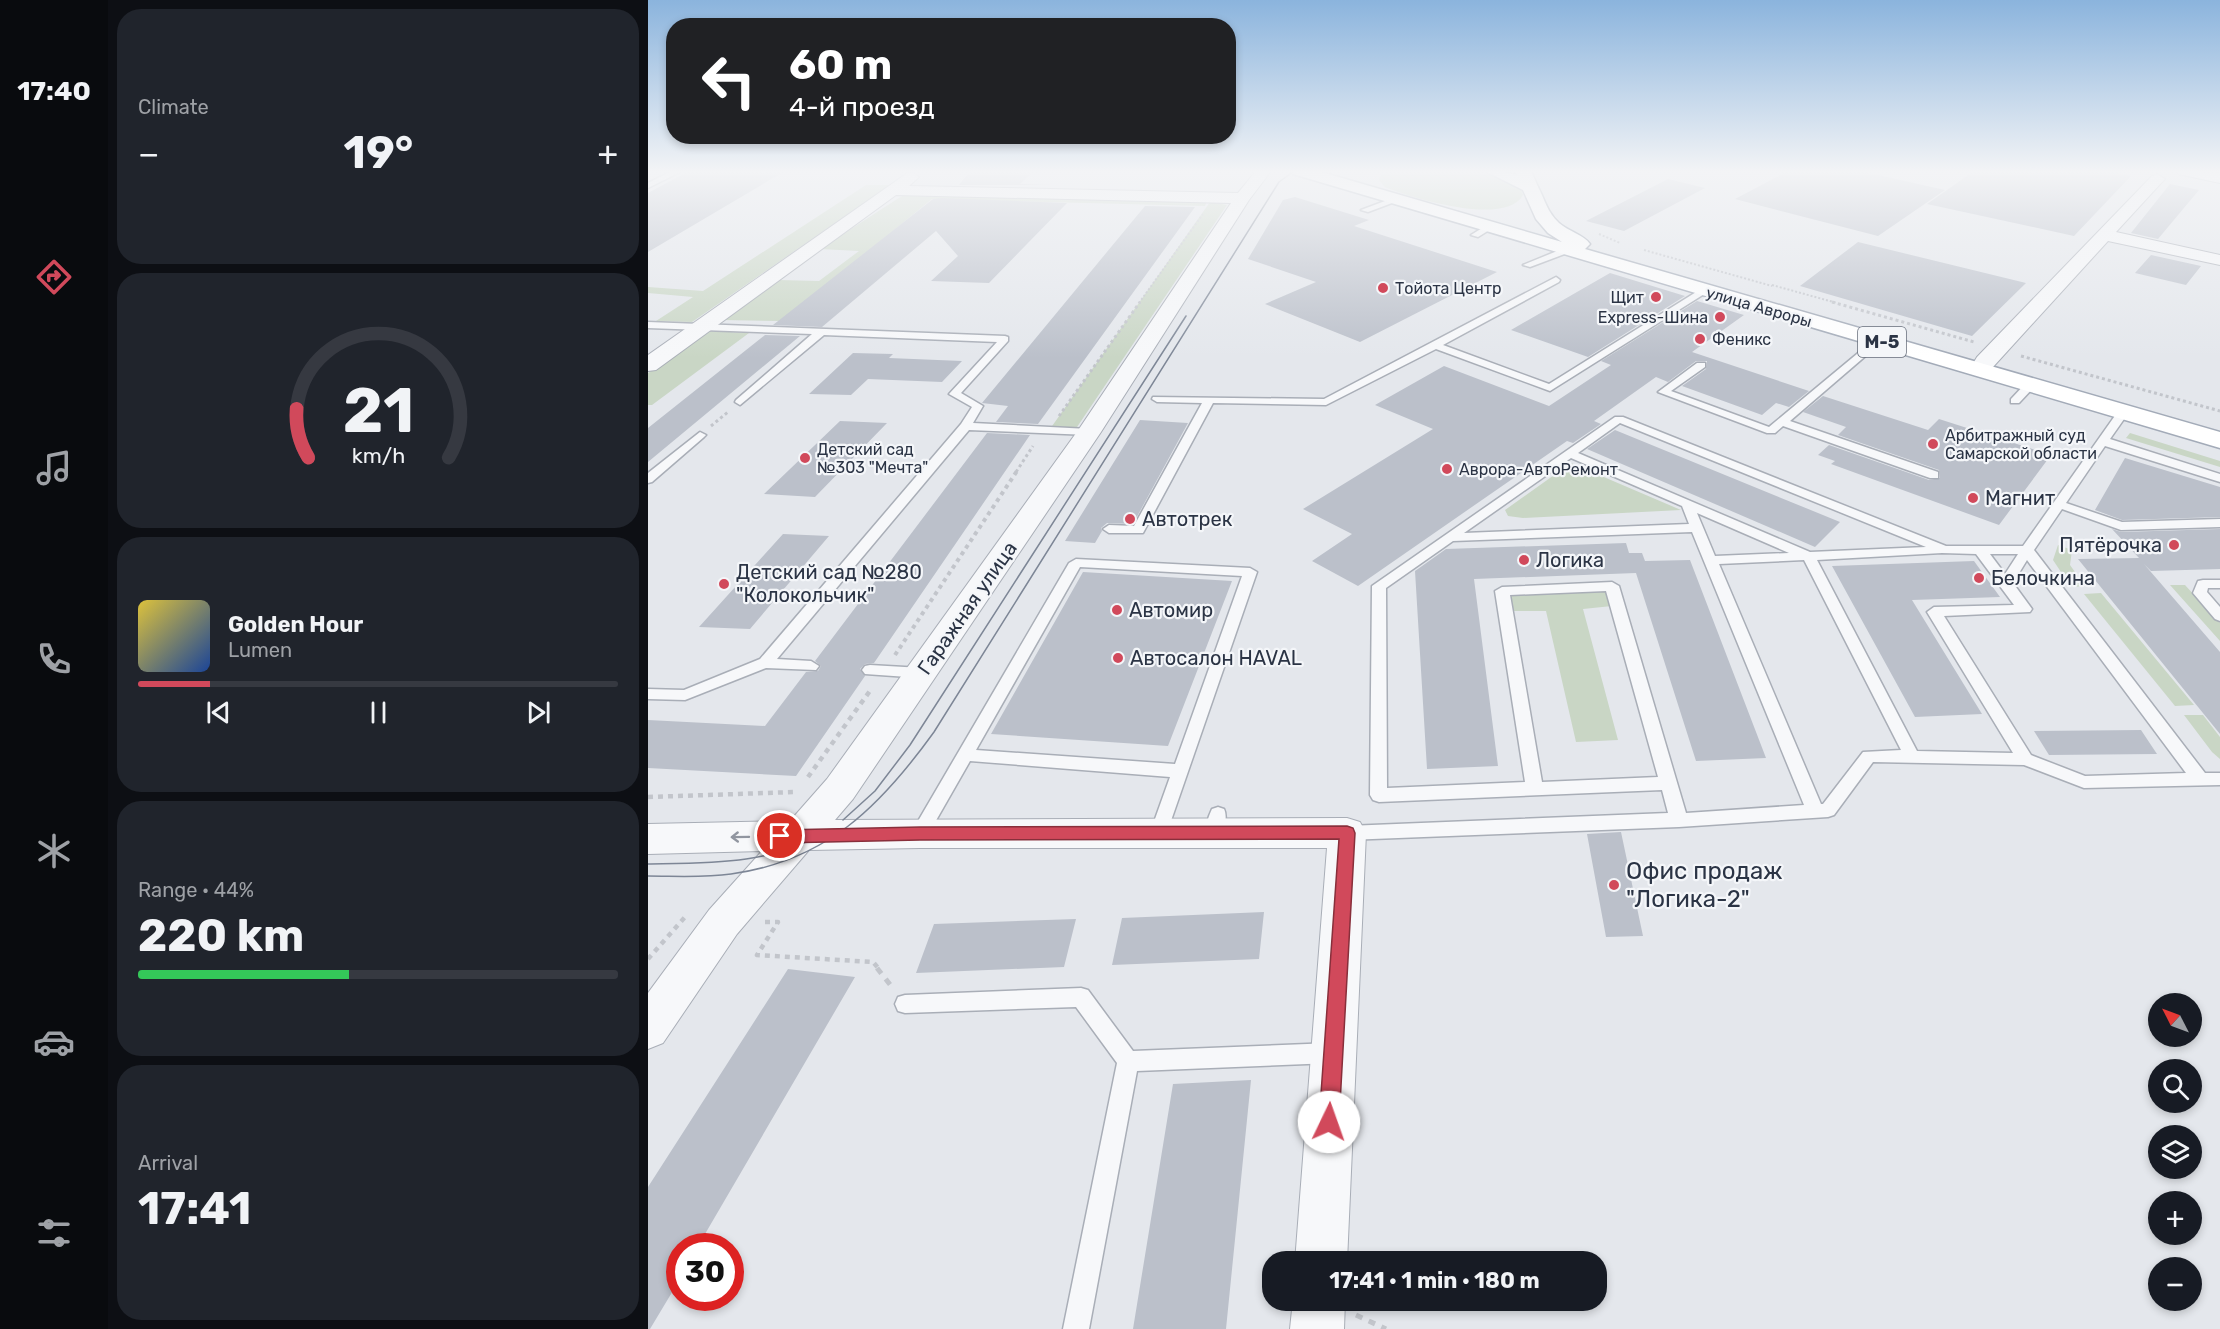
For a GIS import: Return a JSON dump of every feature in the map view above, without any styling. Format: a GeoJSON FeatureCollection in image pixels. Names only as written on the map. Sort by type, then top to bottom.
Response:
{"type":"FeatureCollection","features":[{"type":"Feature","properties":{"kind":"main road","name":"улица Авроры"},"geometry":{"type":"LineString","coordinates":[[1491,233],[1567,250],[1878,341],[2022,393],[2123,412],[2220,440]]}},
{"type":"Feature","properties":{"kind":"main road","name":"улица Авроры"},"geometry":{"type":"LineString","coordinates":[[1561,233],[1569,239],[1756,296],[2220,429]]}},
{"type":"Feature","properties":{"kind":"street"},"geometry":{"type":"LineString","coordinates":[[648,364],[834,233]]}},
{"type":"Feature","properties":{"kind":"street","name":"Гаражная улица"},"geometry":{"type":"LineString","coordinates":[[648,1028],[723,922],[840,789],[1089,432],[1219,233]]}},
{"type":"Feature","properties":{"kind":"street"},"geometry":{"type":"LineString","coordinates":[[1985,362],[2105,235],[2220,260]]}},
{"type":"Feature","properties":{"kind":"street"},"geometry":{"type":"LineString","coordinates":[[648,839],[920,833],[1159,833],[1216,823],[1347,833],[1322,1251]]}},
{"type":"Feature","properties":{"kind":"street"},"geometry":{"type":"LineString","coordinates":[[1317,1329],[1318,1311]]}},
{"type":"Feature","properties":{"kind":"lane"},"geometry":{"type":"LineString","coordinates":[[1527,265],[1567,250]]}},
{"type":"Feature","properties":{"kind":"lane"},"geometry":{"type":"LineString","coordinates":[[1157,399],[1326,402],[1556,280]]}},
{"type":"Feature","properties":{"kind":"lane"},"geometry":{"type":"LineString","coordinates":[[1435,345],[1550,388],[1704,291]]}},
{"type":"Feature","properties":{"kind":"lane"},"geometry":{"type":"LineString","coordinates":[[648,325],[1005,339],[954,394],[978,406],[966,426],[765,663]]}},
{"type":"Feature","properties":{"kind":"lane"},"geometry":{"type":"LineString","coordinates":[[741,402],[821,332]]}},
{"type":"Feature","properties":{"kind":"lane"},"geometry":{"type":"LineString","coordinates":[[1701,365],[1663,392],[1771,431],[1878,341]]}},
{"type":"Feature","properties":{"kind":"lane"},"geometry":{"type":"LineString","coordinates":[[1109,529],[1138,530],[1209,400]]}},
{"type":"Feature","properties":{"kind":"lane"},"geometry":{"type":"LineString","coordinates":[[2006,582],[2123,412]]}},
{"type":"Feature","properties":{"kind":"lane"},"geometry":{"type":"LineString","coordinates":[[1669,783],[1379,795],[1379,585],[1619,419],[1944,550]]}},
{"type":"Feature","properties":{"kind":"lane"},"geometry":{"type":"LineString","coordinates":[[1782,422],[1934,475]]}},
{"type":"Feature","properties":{"kind":"lane"},"geometry":{"type":"LineString","coordinates":[[966,426],[1089,432]]}},
{"type":"Feature","properties":{"kind":"lane"},"geometry":{"type":"LineString","coordinates":[[648,479],[700,435]]}},
{"type":"Feature","properties":{"kind":"lane"},"geometry":{"type":"LineString","coordinates":[[2103,441],[2220,478]]}},
{"type":"Feature","properties":{"kind":"lane"},"geometry":{"type":"LineString","coordinates":[[1569,453],[1808,556],[1912,756]]}},
{"type":"Feature","properties":{"kind":"lane"},"geometry":{"type":"LineString","coordinates":[[1687,504],[1815,812]]}},
{"type":"Feature","properties":{"kind":"lane"},"geometry":{"type":"LineString","coordinates":[[2058,504],[2121,526],[2220,523]]}},
{"type":"Feature","properties":{"kind":"lane"},"geometry":{"type":"LineString","coordinates":[[1449,537],[1696,528]]}},
{"type":"Feature","properties":{"kind":"lane"},"geometry":{"type":"LineString","coordinates":[[1709,560],[1944,550],[2027,550]]}},
{"type":"Feature","properties":{"kind":"lane"},"geometry":{"type":"LineString","coordinates":[[1980,550],[2025,609],[1934,612],[2025,759]]}},
{"type":"Feature","properties":{"kind":"lane"},"geometry":{"type":"LineString","coordinates":[[2027,550],[2200,779]]}},
{"type":"Feature","properties":{"kind":"lane"},"geometry":{"type":"LineString","coordinates":[[920,833],[1076,562],[1250,572],[1159,833]]}},
{"type":"Feature","properties":{"kind":"lane"},"geometry":{"type":"LineString","coordinates":[[2220,584],[2204,584],[2200,593],[2220,616]]}},
{"type":"Feature","properties":{"kind":"lane"},"geometry":{"type":"LineString","coordinates":[[1535,790],[1502,591],[1612,586],[1679,820]]}},
{"type":"Feature","properties":{"kind":"lane"},"geometry":{"type":"LineString","coordinates":[[648,694],[685,695],[765,663],[811,666]]}},
{"type":"Feature","properties":{"kind":"lane"},"geometry":{"type":"LineString","coordinates":[[877,670],[921,673]]}},
{"type":"Feature","properties":{"kind":"lane"},"geometry":{"type":"LineString","coordinates":[[965,754],[1180,771]]}},
{"type":"Feature","properties":{"kind":"lane"},"geometry":{"type":"LineString","coordinates":[[1347,833],[1449,836],[1815,812],[1828,810],[1869,756],[2025,759],[2084,782],[2220,779]]}},
{"type":"Feature","properties":{"kind":"lane"},"geometry":{"type":"LineString","coordinates":[[905,1004],[1081,997],[1128,1061],[1076,1329]]}},
{"type":"Feature","properties":{"kind":"lane"},"geometry":{"type":"LineString","coordinates":[[1128,1061],[1333,1053]]}},
{"type":"Feature","properties":{"kind":"path"},"geometry":{"type":"LineString","coordinates":[[804,783],[877,670],[1036,441],[1050,430],[1188,233]]}},
{"type":"Feature","properties":{"kind":"path"},"geometry":{"type":"LineString","coordinates":[[1596,233],[1629,245]]}},
{"type":"Feature","properties":{"kind":"path"},"geometry":{"type":"LineString","coordinates":[[1640,248],[1772,285],[1756,296]]}},
{"type":"Feature","properties":{"kind":"path"},"geometry":{"type":"LineString","coordinates":[[718,420],[731,410]]}},
{"type":"Feature","properties":{"kind":"path"},"geometry":{"type":"LineString","coordinates":[[648,796],[797,792]]}},
{"type":"Feature","properties":{"kind":"path"},"geometry":{"type":"LineString","coordinates":[[648,959],[680,922],[778,922],[757,955],[873,962],[905,1004]]}},
{"type":"Feature","properties":{"kind":"green space"},"geometry":{"type":"Polygon","coordinates":[[[792,233],[821,233],[692,322],[656,321],[693,297],[648,293],[648,287],[703,291],[792,233]]]}},
{"type":"Feature","properties":{"kind":"green space"},"geometry":{"type":"Polygon","coordinates":[[[845,233],[890,233],[783,321],[721,320],[778,280],[819,281],[859,251],[820,249],[845,233]]]}},
{"type":"Feature","properties":{"kind":"green space"},"geometry":{"type":"Polygon","coordinates":[[[1188,233],[1208,233],[1077,427],[1073,430],[1050,429],[1188,233]]]}},
{"type":"Feature","properties":{"kind":"green space"},"geometry":{"type":"Polygon","coordinates":[[[708,331],[749,333],[652,405],[648,405],[648,373],[708,331]]]}},
{"type":"Feature","properties":{"kind":"green space"},"geometry":{"type":"Polygon","coordinates":[[[2130,433],[2220,461],[2220,467],[2126,438],[2130,433]]]}},
{"type":"Feature","properties":{"kind":"green space"},"geometry":{"type":"Polygon","coordinates":[[[1571,463],[1681,510],[1523,518],[1508,516],[1505,510],[1571,463]]]}},
{"type":"Feature","properties":{"kind":"green space"},"geometry":{"type":"Polygon","coordinates":[[[2058,545],[2072,550],[2070,565],[2085,586],[2071,587],[2053,560],[2058,545]]]}},
{"type":"Feature","properties":{"kind":"green space"},"geometry":{"type":"Polygon","coordinates":[[[2170,585],[2185,585],[2220,623],[2220,641],[2170,585]]]}},
{"type":"Feature","properties":{"kind":"green space"},"geometry":{"type":"Polygon","coordinates":[[[1606,589],[1612,606],[1583,609],[1618,740],[1576,742],[1546,611],[1512,611],[1509,592],[1606,589]]]}},
{"type":"Feature","properties":{"kind":"green space"},"geometry":{"type":"Polygon","coordinates":[[[2101,593],[2194,705],[2175,706],[2084,594],[2101,593]]]}},
{"type":"Feature","properties":{"kind":"green space"},"geometry":{"type":"Polygon","coordinates":[[[2184,715],[2203,715],[2220,737],[2220,759],[2212,752],[2184,715]]]}},
{"type":"Feature","properties":{"kind":"building"},"geometry":{"type":"Polygon","coordinates":[[[648,233],[680,233],[648,252],[648,233]]]}},
{"type":"Feature","properties":{"kind":"building"},"geometry":{"type":"Polygon","coordinates":[[[890,233],[934,233],[822,327],[773,325],[890,233]]]}},
{"type":"Feature","properties":{"kind":"building"},"geometry":{"type":"Polygon","coordinates":[[[938,233],[1038,233],[989,283],[931,281],[958,256],[938,233]]]}},
{"type":"Feature","properties":{"kind":"building"},"geometry":{"type":"Polygon","coordinates":[[[1123,233],[1176,233],[1038,424],[996,422],[1008,406],[982,403],[1123,233]]]}},
{"type":"Feature","properties":{"kind":"building","name":"Тойота Центр"},"geometry":{"type":"Polygon","coordinates":[[[1263,233],[1376,233],[1497,272],[1360,342],[1265,304],[1316,282],[1248,259],[1263,233]]]}},
{"type":"Feature","properties":{"kind":"building"},"geometry":{"type":"Polygon","coordinates":[[[1866,233],[1882,233],[1878,236],[1866,233]]]}},
{"type":"Feature","properties":{"kind":"building"},"geometry":{"type":"Polygon","coordinates":[[[2060,233],[2077,233],[2074,236],[2060,233]]]}},
{"type":"Feature","properties":{"kind":"building"},"geometry":{"type":"Polygon","coordinates":[[[2131,233],[2163,233],[2158,239],[2131,233]]]}},
{"type":"Feature","properties":{"kind":"building"},"geometry":{"type":"Polygon","coordinates":[[[1858,242],[2026,283],[1972,336],[1800,286],[1858,242]]]}},
{"type":"Feature","properties":{"kind":"building"},"geometry":{"type":"Polygon","coordinates":[[[2151,255],[2201,266],[2186,285],[2135,273],[2151,255]]]}},
{"type":"Feature","properties":{"kind":"building"},"geometry":{"type":"Polygon","coordinates":[[[1610,273],[1685,296],[1588,357],[1511,330],[1610,273]]]}},
{"type":"Feature","properties":{"kind":"building","name":"Аврора-АвтоРемонт"},"geometry":{"type":"Polygon","coordinates":[[[1697,301],[1744,315],[1692,352],[1809,391],[1789,407],[1776,403],[1762,415],[1682,386],[1706,369],[1707,361],[1696,361],[1668,382],[1656,377],[1594,421],[1601,424],[1573,443],[1567,441],[1358,586],[1312,561],[1352,534],[1303,509],[1433,429],[1375,405],[1444,366],[1549,406],[1611,365],[1601,361],[1697,301]]]}},
{"type":"Feature","properties":{"kind":"building"},"geometry":{"type":"Polygon","coordinates":[[[765,335],[800,336],[648,462],[648,428],[765,335]]]}},
{"type":"Feature","properties":{"kind":"building"},"geometry":{"type":"Polygon","coordinates":[[[853,353],[893,354],[889,358],[962,361],[942,382],[868,379],[851,395],[809,394],[853,353]]]}},
{"type":"Feature","properties":{"kind":"building"},"geometry":{"type":"Polygon","coordinates":[[[1823,396],[1928,430],[1939,419],[2051,455],[1999,525],[1831,464],[1835,461],[1818,455],[1829,445],[1929,480],[1940,478],[1939,470],[1838,435],[1846,427],[1803,412],[1823,396]]]}},
{"type":"Feature","properties":{"kind":"building"},"geometry":{"type":"Polygon","coordinates":[[[1140,420],[1188,423],[1133,524],[1107,523],[1101,528],[1102,531],[1095,543],[1065,541],[1140,420]]]}},
{"type":"Feature","properties":{"kind":"building"},"geometry":{"type":"Polygon","coordinates":[[[840,421],[887,423],[815,497],[764,494],[840,421]]]}},
{"type":"Feature","properties":{"kind":"building"},"geometry":{"type":"Polygon","coordinates":[[[1615,430],[1840,522],[1815,547],[1587,449],[1615,430]]]}},
{"type":"Feature","properties":{"kind":"building"},"geometry":{"type":"Polygon","coordinates":[[[987,433],[1030,435],[874,663],[865,664],[860,669],[865,676],[796,776],[648,768],[648,720],[765,726],[806,672],[818,671],[821,666],[815,661],[987,433]]]}},
{"type":"Feature","properties":{"kind":"building"},"geometry":{"type":"Polygon","coordinates":[[[2125,458],[2220,487],[2220,517],[2122,520],[2095,510],[2125,458]]]}},
{"type":"Feature","properties":{"kind":"building"},"geometry":{"type":"Polygon","coordinates":[[[2112,529],[2121,532],[2220,529],[2220,569],[2151,571],[2144,564],[2220,652],[2220,734],[2078,559],[2139,558],[2112,529]]]}},
{"type":"Feature","properties":{"kind":"building"},"geometry":{"type":"Polygon","coordinates":[[[783,534],[829,536],[750,629],[699,627],[783,534]]]}},
{"type":"Feature","properties":{"kind":"building"},"geometry":{"type":"Polygon","coordinates":[[[1626,543],[1629,553],[1642,553],[1645,561],[1690,560],[1766,758],[1696,761],[1636,573],[1474,579],[1498,766],[1427,769],[1415,571],[1446,549],[1626,543]]]}},
{"type":"Feature","properties":{"kind":"building"},"geometry":{"type":"Polygon","coordinates":[[[1974,561],[2000,597],[1912,600],[1982,714],[1915,717],[1832,566],[1974,561]]]}},
{"type":"Feature","properties":{"kind":"building","name":"Автосалон HAVAL"},"geometry":{"type":"Polygon","coordinates":[[[1083,572],[1232,581],[1168,746],[991,734],[1083,572]]]}},
{"type":"Feature","properties":{"kind":"building"},"geometry":{"type":"Polygon","coordinates":[[[2141,730],[2157,754],[2049,755],[2034,731],[2141,730]]]}},
{"type":"Feature","properties":{"kind":"building","name":"Офис продаж \"Логика-2\""},"geometry":{"type":"Polygon","coordinates":[[[1621,832],[1643,936],[1606,937],[1587,834],[1621,832]]]}},
{"type":"Feature","properties":{"kind":"building"},"geometry":{"type":"Polygon","coordinates":[[[1264,912],[1259,959],[1112,965],[1122,918],[1264,912]]]}},
{"type":"Feature","properties":{"kind":"building"},"geometry":{"type":"Polygon","coordinates":[[[1076,919],[1064,967],[916,973],[934,924],[1076,919]]]}},
{"type":"Feature","properties":{"kind":"building"},"geometry":{"type":"Polygon","coordinates":[[[788,969],[855,977],[706,1233],[666,1233],[666,1302],[650,1329],[648,1329],[648,1187],[788,969]]]}},
{"type":"Feature","properties":{"kind":"building"},"geometry":{"type":"Polygon","coordinates":[[[1251,1080],[1226,1329],[1133,1329],[1173,1084],[1251,1080]]]}},
{"type":"Feature","properties":{"kind":"tram line"},"geometry":{"type":"LineString","coordinates":[[648,876],[731,874],[765,867],[795,857],[823,843],[848,826],[893,784],[934,732],[1247,233]]}},
{"type":"Feature","properties":{"kind":"tram line"},"geometry":{"type":"LineString","coordinates":[[843,820],[875,791],[910,745],[1186,316]]}},
{"type":"Feature","properties":{"kind":"tram line"},"geometry":{"type":"LineString","coordinates":[[648,864],[739,860],[783,851],[825,832]]}},
{"type":"Feature","properties":{"kind":"place","name":"Тойота Центр"},"geometry":{"type":"Point","coordinates":[1383,288]}},
{"type":"Feature","properties":{"kind":"place","name":"Щит"},"geometry":{"type":"Point","coordinates":[1656,297]}},
{"type":"Feature","properties":{"kind":"place","name":"Express-Шина"},"geometry":{"type":"Point","coordinates":[1720,317]}},
{"type":"Feature","properties":{"kind":"place","name":"Феникс"},"geometry":{"type":"Point","coordinates":[1700,339]}},
{"type":"Feature","properties":{"kind":"place","name":"Арбитражный суд Самарской области"},"geometry":{"type":"Point","coordinates":[1933,444]}},
{"type":"Feature","properties":{"kind":"place","name":"Детский сад №303 \"Мечта\""},"geometry":{"type":"Point","coordinates":[805,458]}},
{"type":"Feature","properties":{"kind":"place","name":"Аврора-АвтоРемонт"},"geometry":{"type":"Point","coordinates":[1447,469]}},
{"type":"Feature","properties":{"kind":"place","name":"Магнит"},"geometry":{"type":"Point","coordinates":[1973,498]}},
{"type":"Feature","properties":{"kind":"place","name":"Автотрек"},"geometry":{"type":"Point","coordinates":[1130,519]}},
{"type":"Feature","properties":{"kind":"place","name":"Пятёрочка"},"geometry":{"type":"Point","coordinates":[2174,545]}},
{"type":"Feature","properties":{"kind":"place","name":"Логика"},"geometry":{"type":"Point","coordinates":[1524,560]}},
{"type":"Feature","properties":{"kind":"place","name":"Белочкина"},"geometry":{"type":"Point","coordinates":[1979,578]}},
{"type":"Feature","properties":{"kind":"place","name":"Детский сад №280 \"Колокольчик\""},"geometry":{"type":"Point","coordinates":[724,584]}},
{"type":"Feature","properties":{"kind":"place","name":"Автомир"},"geometry":{"type":"Point","coordinates":[1117,610]}},
{"type":"Feature","properties":{"kind":"place","name":"Автосалон HAVAL"},"geometry":{"type":"Point","coordinates":[1118,658]}},
{"type":"Feature","properties":{"kind":"place","name":"Офис продаж \"Логика-2\""},"geometry":{"type":"Point","coordinates":[1614,885]}},
{"type":"Feature","properties":{"kind":"route"},"geometry":{"type":"LineString","coordinates":[[780,836],[920,833],[1347,833],[1329,1122]]}}]}
